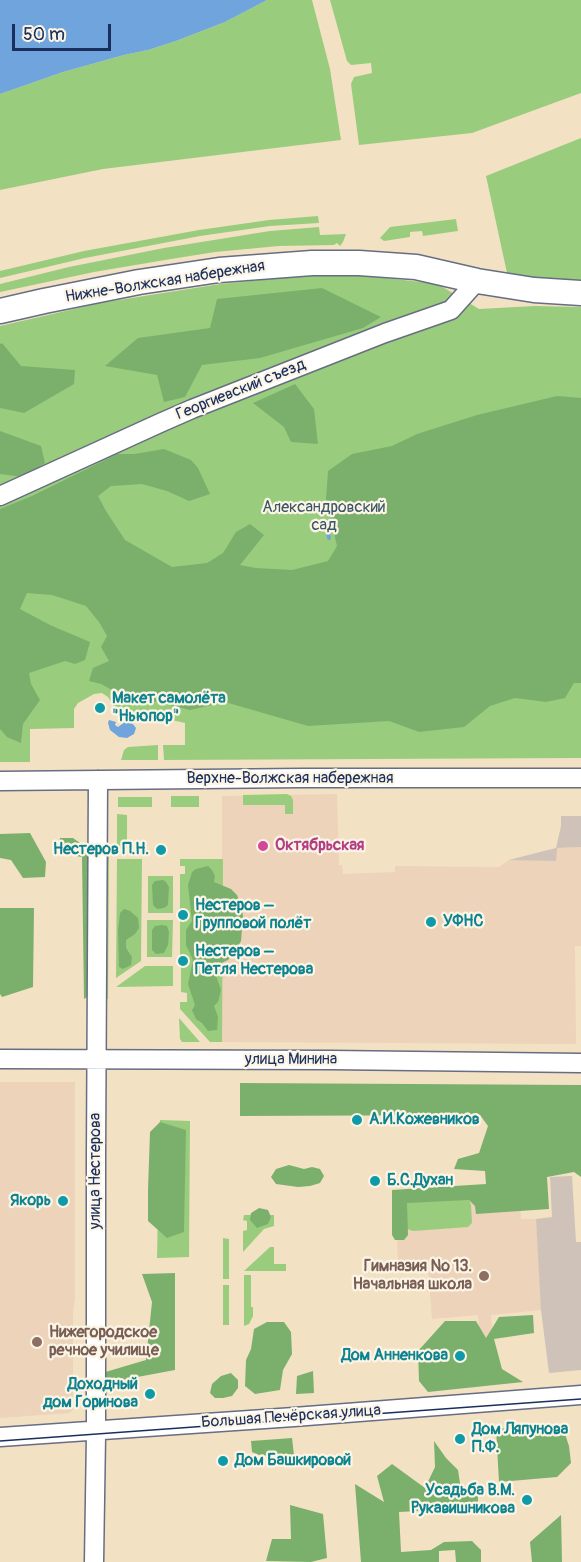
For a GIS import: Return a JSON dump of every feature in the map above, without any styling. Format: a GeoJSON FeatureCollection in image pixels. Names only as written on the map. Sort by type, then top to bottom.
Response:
{"type":"FeatureCollection","features":[{"type":"Feature","properties":{"kind":"main road","name":"Нижне-Волжская набережная"},"geometry":{"type":"LineString","coordinates":[[0,311],[139,282],[219,270],[312,263],[359,263],[416,267],[534,290],[581,293]]}},
{"type":"Feature","properties":{"kind":"street","name":"Георгиевский съезд"},"geometry":{"type":"LineString","coordinates":[[0,496],[171,418],[385,333],[451,310],[477,280]]}},
{"type":"Feature","properties":{"kind":"street","name":"Верхне-Волжская набережная"},"geometry":{"type":"LineString","coordinates":[[0,781],[581,778]]}},
{"type":"Feature","properties":{"kind":"street","name":"улица Нестерова"},"geometry":{"type":"LineString","coordinates":[[94,1562],[98,780]]}},
{"type":"Feature","properties":{"kind":"street","name":"улица Минина"},"geometry":{"type":"LineString","coordinates":[[0,1059],[581,1063]]}},
{"type":"Feature","properties":{"kind":"street","name":"Большая Печёрская улица"},"geometry":{"type":"LineString","coordinates":[[0,1437],[581,1395]]}},
{"type":"Feature","properties":{"kind":"shaded area"},"geometry":{"type":"Polygon","coordinates":[[[337,794],[339,865],[342,865],[343,874],[395,872],[395,866],[499,867],[509,860],[557,848],[581,847],[581,946],[575,946],[576,1044],[222,1042],[222,796],[337,794]]]}},
{"type":"Feature","properties":{"kind":"shaded area"},"geometry":{"type":"Polygon","coordinates":[[[561,816],[581,816],[581,847],[557,848],[556,861],[509,860],[556,848],[561,816]]]}},
{"type":"Feature","properties":{"kind":"shaded area"},"geometry":{"type":"Polygon","coordinates":[[[0,1082],[75,1082],[73,1410],[69,1413],[0,1418],[0,1082]]]}},
{"type":"Feature","properties":{"kind":"shaded area"},"geometry":{"type":"Polygon","coordinates":[[[572,1176],[576,1242],[581,1242],[581,1370],[549,1373],[541,1310],[536,1219],[552,1217],[550,1177],[572,1176]]]}},
{"type":"Feature","properties":{"kind":"shaded area","name":"Гимназия № 13. Начальная школа"},"geometry":{"type":"Polygon","coordinates":[[[519,1185],[521,1219],[536,1219],[542,1310],[491,1315],[496,1378],[484,1379],[478,1315],[432,1319],[428,1265],[398,1267],[396,1197],[519,1185]]]}},
{"type":"Feature","properties":{"kind":"green space"},"geometry":{"type":"Polygon","coordinates":[[[267,0],[312,0],[330,69],[341,140],[103,169],[0,190],[0,94],[63,72],[176,41],[225,22],[267,0]]]}},
{"type":"Feature","properties":{"kind":"green space"},"geometry":{"type":"Polygon","coordinates":[[[330,0],[581,0],[581,93],[472,133],[359,145],[351,84],[354,77],[372,73],[371,63],[351,65],[347,61],[330,0]]]}},
{"type":"Feature","properties":{"kind":"green space"},"geometry":{"type":"Polygon","coordinates":[[[581,138],[581,280],[535,278],[507,273],[486,176],[581,138]]]}},
{"type":"Feature","properties":{"kind":"green space"},"geometry":{"type":"Polygon","coordinates":[[[318,216],[319,223],[270,226],[200,236],[85,258],[0,278],[0,271],[84,251],[199,230],[318,216]]]}},
{"type":"Feature","properties":{"kind":"green space"},"geometry":{"type":"Polygon","coordinates":[[[456,219],[458,231],[423,236],[422,231],[410,232],[410,237],[384,241],[380,238],[390,227],[456,219]]]}},
{"type":"Feature","properties":{"kind":"green space"},"geometry":{"type":"Polygon","coordinates":[[[319,227],[320,235],[346,234],[340,246],[337,243],[215,252],[94,272],[0,292],[0,284],[69,267],[164,248],[270,231],[319,227]]]}},
{"type":"Feature","properties":{"kind":"green space","name":"Александровский сад"},"geometry":{"type":"Polygon","coordinates":[[[358,275],[441,286],[479,309],[535,306],[581,307],[581,758],[164,760],[163,745],[185,745],[185,723],[114,707],[108,697],[102,693],[94,694],[78,703],[74,709],[74,728],[30,729],[30,762],[0,762],[0,326],[100,303],[220,284],[302,276],[358,275]]]}},
{"type":"Feature","properties":{"kind":"green space"},"geometry":{"type":"Polygon","coordinates":[[[322,288],[381,317],[363,328],[260,358],[202,365],[185,397],[164,402],[157,375],[105,366],[138,338],[210,328],[217,299],[322,288]]]}},
{"type":"Feature","properties":{"kind":"green space"},"geometry":{"type":"Polygon","coordinates":[[[2,343],[21,366],[75,370],[74,384],[24,413],[0,408],[0,344],[2,343]]]}},
{"type":"Feature","properties":{"kind":"green space"},"geometry":{"type":"Polygon","coordinates":[[[295,384],[314,409],[318,444],[291,442],[284,427],[253,403],[295,384]]]}},
{"type":"Feature","properties":{"kind":"green space"},"geometry":{"type":"Polygon","coordinates":[[[557,396],[581,398],[581,683],[574,683],[565,698],[546,702],[515,698],[490,706],[464,727],[419,732],[389,721],[308,726],[225,702],[190,710],[123,696],[101,684],[89,681],[93,668],[109,661],[101,647],[107,636],[99,622],[86,606],[52,595],[27,593],[20,609],[90,642],[85,660],[75,664],[65,661],[29,673],[31,684],[40,700],[23,724],[21,743],[7,737],[0,729],[0,509],[32,496],[117,454],[164,449],[191,460],[198,468],[210,494],[189,501],[167,491],[142,484],[111,486],[98,496],[125,540],[172,567],[207,563],[223,553],[236,532],[250,524],[264,535],[240,565],[292,570],[328,561],[337,546],[326,499],[328,471],[352,454],[392,446],[417,434],[477,415],[557,396]]]}},
{"type":"Feature","properties":{"kind":"green space"},"geometry":{"type":"Polygon","coordinates":[[[0,431],[41,446],[45,463],[23,477],[0,474],[0,431]]]}},
{"type":"Feature","properties":{"kind":"green space"},"geometry":{"type":"Polygon","coordinates":[[[158,745],[158,760],[121,760],[124,750],[128,747],[158,745]]]}},
{"type":"Feature","properties":{"kind":"green space"},"geometry":{"type":"Polygon","coordinates":[[[287,794],[293,800],[293,814],[285,814],[285,805],[243,805],[243,795],[287,794]]]}},
{"type":"Feature","properties":{"kind":"green space"},"geometry":{"type":"Polygon","coordinates":[[[171,796],[199,796],[199,807],[171,807],[171,796]]]}},
{"type":"Feature","properties":{"kind":"green space"},"geometry":{"type":"Polygon","coordinates":[[[118,797],[152,797],[152,807],[118,807],[118,797]]]}},
{"type":"Feature","properties":{"kind":"green space"},"geometry":{"type":"Polygon","coordinates":[[[117,814],[127,815],[127,849],[117,849],[117,814]]]}},
{"type":"Feature","properties":{"kind":"green space"},"geometry":{"type":"Polygon","coordinates":[[[30,833],[46,862],[45,877],[23,878],[11,860],[0,858],[0,834],[30,833]]]}},
{"type":"Feature","properties":{"kind":"green space"},"geometry":{"type":"Polygon","coordinates":[[[60,838],[73,838],[94,853],[93,993],[84,999],[82,857],[58,853],[60,838]]]}},
{"type":"Feature","properties":{"kind":"green space"},"geometry":{"type":"Polygon","coordinates":[[[101,856],[109,856],[108,999],[100,999],[101,856]]]}},
{"type":"Feature","properties":{"kind":"green space"},"geometry":{"type":"Polygon","coordinates":[[[117,859],[142,859],[141,961],[116,978],[117,859]]]}},
{"type":"Feature","properties":{"kind":"green space"},"geometry":{"type":"Polygon","coordinates":[[[180,859],[223,859],[222,1042],[210,1042],[180,1009],[180,1002],[187,1002],[187,993],[181,992],[181,967],[186,967],[186,956],[180,955],[180,921],[186,921],[186,910],[180,910],[180,874],[185,874],[185,866],[180,866],[180,859]]]}},
{"type":"Feature","properties":{"kind":"green space"},"geometry":{"type":"Polygon","coordinates":[[[208,866],[215,876],[214,882],[231,889],[237,895],[243,915],[241,941],[228,960],[219,964],[215,973],[221,990],[218,1002],[214,1006],[218,1017],[217,1030],[208,1031],[196,1019],[192,1010],[195,1005],[188,984],[193,960],[186,945],[186,930],[192,921],[188,885],[192,872],[208,866]]]}},
{"type":"Feature","properties":{"kind":"green space"},"geometry":{"type":"Polygon","coordinates":[[[148,876],[173,876],[173,913],[148,913],[148,876]]]}},
{"type":"Feature","properties":{"kind":"green space"},"geometry":{"type":"Polygon","coordinates":[[[163,880],[169,887],[168,905],[157,909],[153,905],[152,885],[155,881],[163,880]]]}},
{"type":"Feature","properties":{"kind":"green space"},"geometry":{"type":"Polygon","coordinates":[[[0,908],[34,908],[33,987],[2,997],[0,994],[0,908]]]}},
{"type":"Feature","properties":{"kind":"green space"},"geometry":{"type":"Polygon","coordinates":[[[124,909],[138,918],[139,928],[126,940],[126,948],[132,957],[131,965],[123,969],[119,967],[118,930],[120,913],[124,909]]]}},
{"type":"Feature","properties":{"kind":"green space"},"geometry":{"type":"Polygon","coordinates":[[[147,920],[173,920],[172,957],[147,957],[147,920]]]}},
{"type":"Feature","properties":{"kind":"green space"},"geometry":{"type":"Polygon","coordinates":[[[155,926],[167,926],[169,932],[168,945],[164,953],[156,954],[152,950],[152,930],[155,926]]]}},
{"type":"Feature","properties":{"kind":"green space"},"geometry":{"type":"Polygon","coordinates":[[[145,966],[173,966],[173,986],[116,987],[145,966]]]}},
{"type":"Feature","properties":{"kind":"green space"},"geometry":{"type":"Polygon","coordinates":[[[179,1018],[200,1042],[182,1042],[179,1018]]]}},
{"type":"Feature","properties":{"kind":"green space"},"geometry":{"type":"Polygon","coordinates":[[[240,1083],[581,1085],[581,1177],[574,1172],[547,1177],[549,1209],[476,1214],[475,1206],[469,1200],[407,1203],[408,1235],[404,1240],[395,1240],[392,1235],[392,1190],[486,1184],[485,1171],[454,1169],[458,1159],[479,1153],[488,1126],[480,1115],[240,1116],[240,1083]]]}},
{"type":"Feature","properties":{"kind":"green space"},"geometry":{"type":"Polygon","coordinates":[[[160,1120],[190,1121],[189,1257],[157,1258],[160,1120]]]}},
{"type":"Feature","properties":{"kind":"green space"},"geometry":{"type":"Polygon","coordinates":[[[160,1122],[186,1130],[184,1232],[167,1238],[148,1221],[150,1132],[160,1122]]]}},
{"type":"Feature","properties":{"kind":"green space"},"geometry":{"type":"Polygon","coordinates":[[[289,1165],[304,1169],[312,1167],[320,1169],[324,1176],[320,1183],[310,1186],[276,1184],[271,1177],[276,1169],[289,1165]]]}},
{"type":"Feature","properties":{"kind":"green space"},"geometry":{"type":"Polygon","coordinates":[[[469,1199],[472,1223],[468,1227],[413,1231],[407,1229],[405,1202],[469,1199]]]}},
{"type":"Feature","properties":{"kind":"green space"},"geometry":{"type":"Polygon","coordinates":[[[259,1208],[268,1210],[271,1217],[268,1224],[257,1228],[250,1220],[251,1213],[259,1208]]]}},
{"type":"Feature","properties":{"kind":"green space"},"geometry":{"type":"Polygon","coordinates":[[[244,1215],[274,1215],[274,1226],[264,1229],[243,1252],[243,1231],[247,1230],[247,1221],[243,1220],[244,1215]]]}},
{"type":"Feature","properties":{"kind":"green space"},"geometry":{"type":"Polygon","coordinates":[[[223,1238],[229,1239],[229,1279],[223,1279],[223,1238]]]}},
{"type":"Feature","properties":{"kind":"green space"},"geometry":{"type":"Polygon","coordinates":[[[270,1247],[274,1247],[274,1264],[286,1264],[286,1271],[244,1271],[270,1247]]]}},
{"type":"Feature","properties":{"kind":"green space"},"geometry":{"type":"Polygon","coordinates":[[[175,1273],[175,1370],[116,1381],[103,1392],[102,1373],[146,1360],[152,1302],[142,1274],[175,1273]]]}},
{"type":"Feature","properties":{"kind":"green space"},"geometry":{"type":"Polygon","coordinates":[[[244,1275],[251,1275],[253,1316],[249,1324],[244,1326],[244,1275]]]}},
{"type":"Feature","properties":{"kind":"green space"},"geometry":{"type":"Polygon","coordinates":[[[223,1285],[229,1285],[229,1325],[223,1325],[223,1285]]]}},
{"type":"Feature","properties":{"kind":"green space"},"geometry":{"type":"Polygon","coordinates":[[[533,1315],[534,1333],[494,1339],[502,1369],[523,1382],[428,1392],[419,1381],[418,1351],[445,1321],[476,1321],[486,1338],[499,1317],[533,1315]]]}},
{"type":"Feature","properties":{"kind":"green space"},"geometry":{"type":"Polygon","coordinates":[[[267,1322],[284,1322],[291,1332],[292,1354],[283,1370],[280,1390],[255,1394],[245,1386],[246,1360],[251,1349],[254,1329],[267,1322]]]}},
{"type":"Feature","properties":{"kind":"green space"},"geometry":{"type":"Polygon","coordinates":[[[313,1371],[314,1393],[296,1394],[297,1376],[313,1371]]]}},
{"type":"Feature","properties":{"kind":"green space"},"geometry":{"type":"Polygon","coordinates":[[[231,1373],[238,1380],[238,1388],[232,1396],[215,1398],[210,1393],[212,1384],[221,1376],[231,1373]]]}},
{"type":"Feature","properties":{"kind":"green space"},"geometry":{"type":"Polygon","coordinates":[[[562,1425],[569,1446],[571,1463],[557,1477],[499,1482],[496,1429],[562,1425]]]}},
{"type":"Feature","properties":{"kind":"green space"},"geometry":{"type":"Polygon","coordinates":[[[292,1438],[295,1464],[281,1454],[262,1456],[252,1452],[251,1441],[292,1438]]]}},
{"type":"Feature","properties":{"kind":"green space"},"geometry":{"type":"Polygon","coordinates":[[[434,1441],[458,1470],[461,1490],[478,1492],[478,1508],[399,1512],[401,1552],[431,1550],[444,1542],[472,1541],[481,1550],[481,1562],[456,1562],[455,1550],[439,1551],[439,1562],[361,1562],[355,1484],[384,1502],[377,1476],[392,1464],[425,1488],[435,1467],[434,1441]]]}},
{"type":"Feature","properties":{"kind":"green space"},"geometry":{"type":"Polygon","coordinates":[[[290,1505],[323,1514],[327,1558],[311,1562],[266,1561],[272,1539],[291,1539],[290,1505]]]}},
{"type":"Feature","properties":{"kind":"green space"},"geometry":{"type":"Polygon","coordinates":[[[561,1515],[562,1562],[532,1562],[530,1542],[561,1515]]]}},
{"type":"Feature","properties":{"kind":"water"},"geometry":{"type":"Polygon","coordinates":[[[0,0],[267,0],[225,22],[176,41],[63,72],[0,94],[0,0]]]}},
{"type":"Feature","properties":{"kind":"water"},"geometry":{"type":"Polygon","coordinates":[[[109,720],[116,722],[115,725],[118,727],[125,722],[132,723],[136,728],[134,734],[127,738],[119,737],[110,730],[109,720]]]}},
{"type":"Feature","properties":{"kind":"waterway"},"geometry":{"type":"LineString","coordinates":[[328,532],[329,538]]}},
{"type":"Feature","properties":{"kind":"tram line"},"geometry":{"type":"LineString","coordinates":[[0,1441],[581,1399]]}},
{"type":"Feature","properties":{"kind":"place","name":"Макет самолёта \"Ньюпор\""},"geometry":{"type":"Point","coordinates":[100,708]}},
{"type":"Feature","properties":{"kind":"place","name":"Октябрьская"},"geometry":{"type":"Point","coordinates":[263,846]}},
{"type":"Feature","properties":{"kind":"place","name":"Нестеров П.Н."},"geometry":{"type":"Point","coordinates":[161,850]}},
{"type":"Feature","properties":{"kind":"place","name":"Нестеров – Групповой полёт"},"geometry":{"type":"Point","coordinates":[183,915]}},
{"type":"Feature","properties":{"kind":"place","name":"УФНС"},"geometry":{"type":"Point","coordinates":[431,922]}},
{"type":"Feature","properties":{"kind":"place","name":"Нестеров – Петля Нестерова"},"geometry":{"type":"Point","coordinates":[183,961]}},
{"type":"Feature","properties":{"kind":"place","name":"А.И.Кожевников"},"geometry":{"type":"Point","coordinates":[357,1120]}},
{"type":"Feature","properties":{"kind":"place","name":"Б.С.Духан"},"geometry":{"type":"Point","coordinates":[375,1181]}},
{"type":"Feature","properties":{"kind":"place","name":"Якорь"},"geometry":{"type":"Point","coordinates":[63,1201]}},
{"type":"Feature","properties":{"kind":"place","name":"Гимназия № 13. Начальная школа"},"geometry":{"type":"Point","coordinates":[484,1276]}},
{"type":"Feature","properties":{"kind":"place","name":"Нижегородское речное училище"},"geometry":{"type":"Point","coordinates":[37,1342]}},
{"type":"Feature","properties":{"kind":"place","name":"Дом Анненкова"},"geometry":{"type":"Point","coordinates":[460,1356]}},
{"type":"Feature","properties":{"kind":"place","name":"Доходный дом Горинова"},"geometry":{"type":"Point","coordinates":[150,1394]}},
{"type":"Feature","properties":{"kind":"place","name":"Дом Ляпунова П.Ф."},"geometry":{"type":"Point","coordinates":[460,1439]}},
{"type":"Feature","properties":{"kind":"place","name":"Дом Башкировой"},"geometry":{"type":"Point","coordinates":[223,1461]}},
{"type":"Feature","properties":{"kind":"place","name":"Усадьба В.М. Рукавишникова"},"geometry":{"type":"Point","coordinates":[527,1500]}}]}
